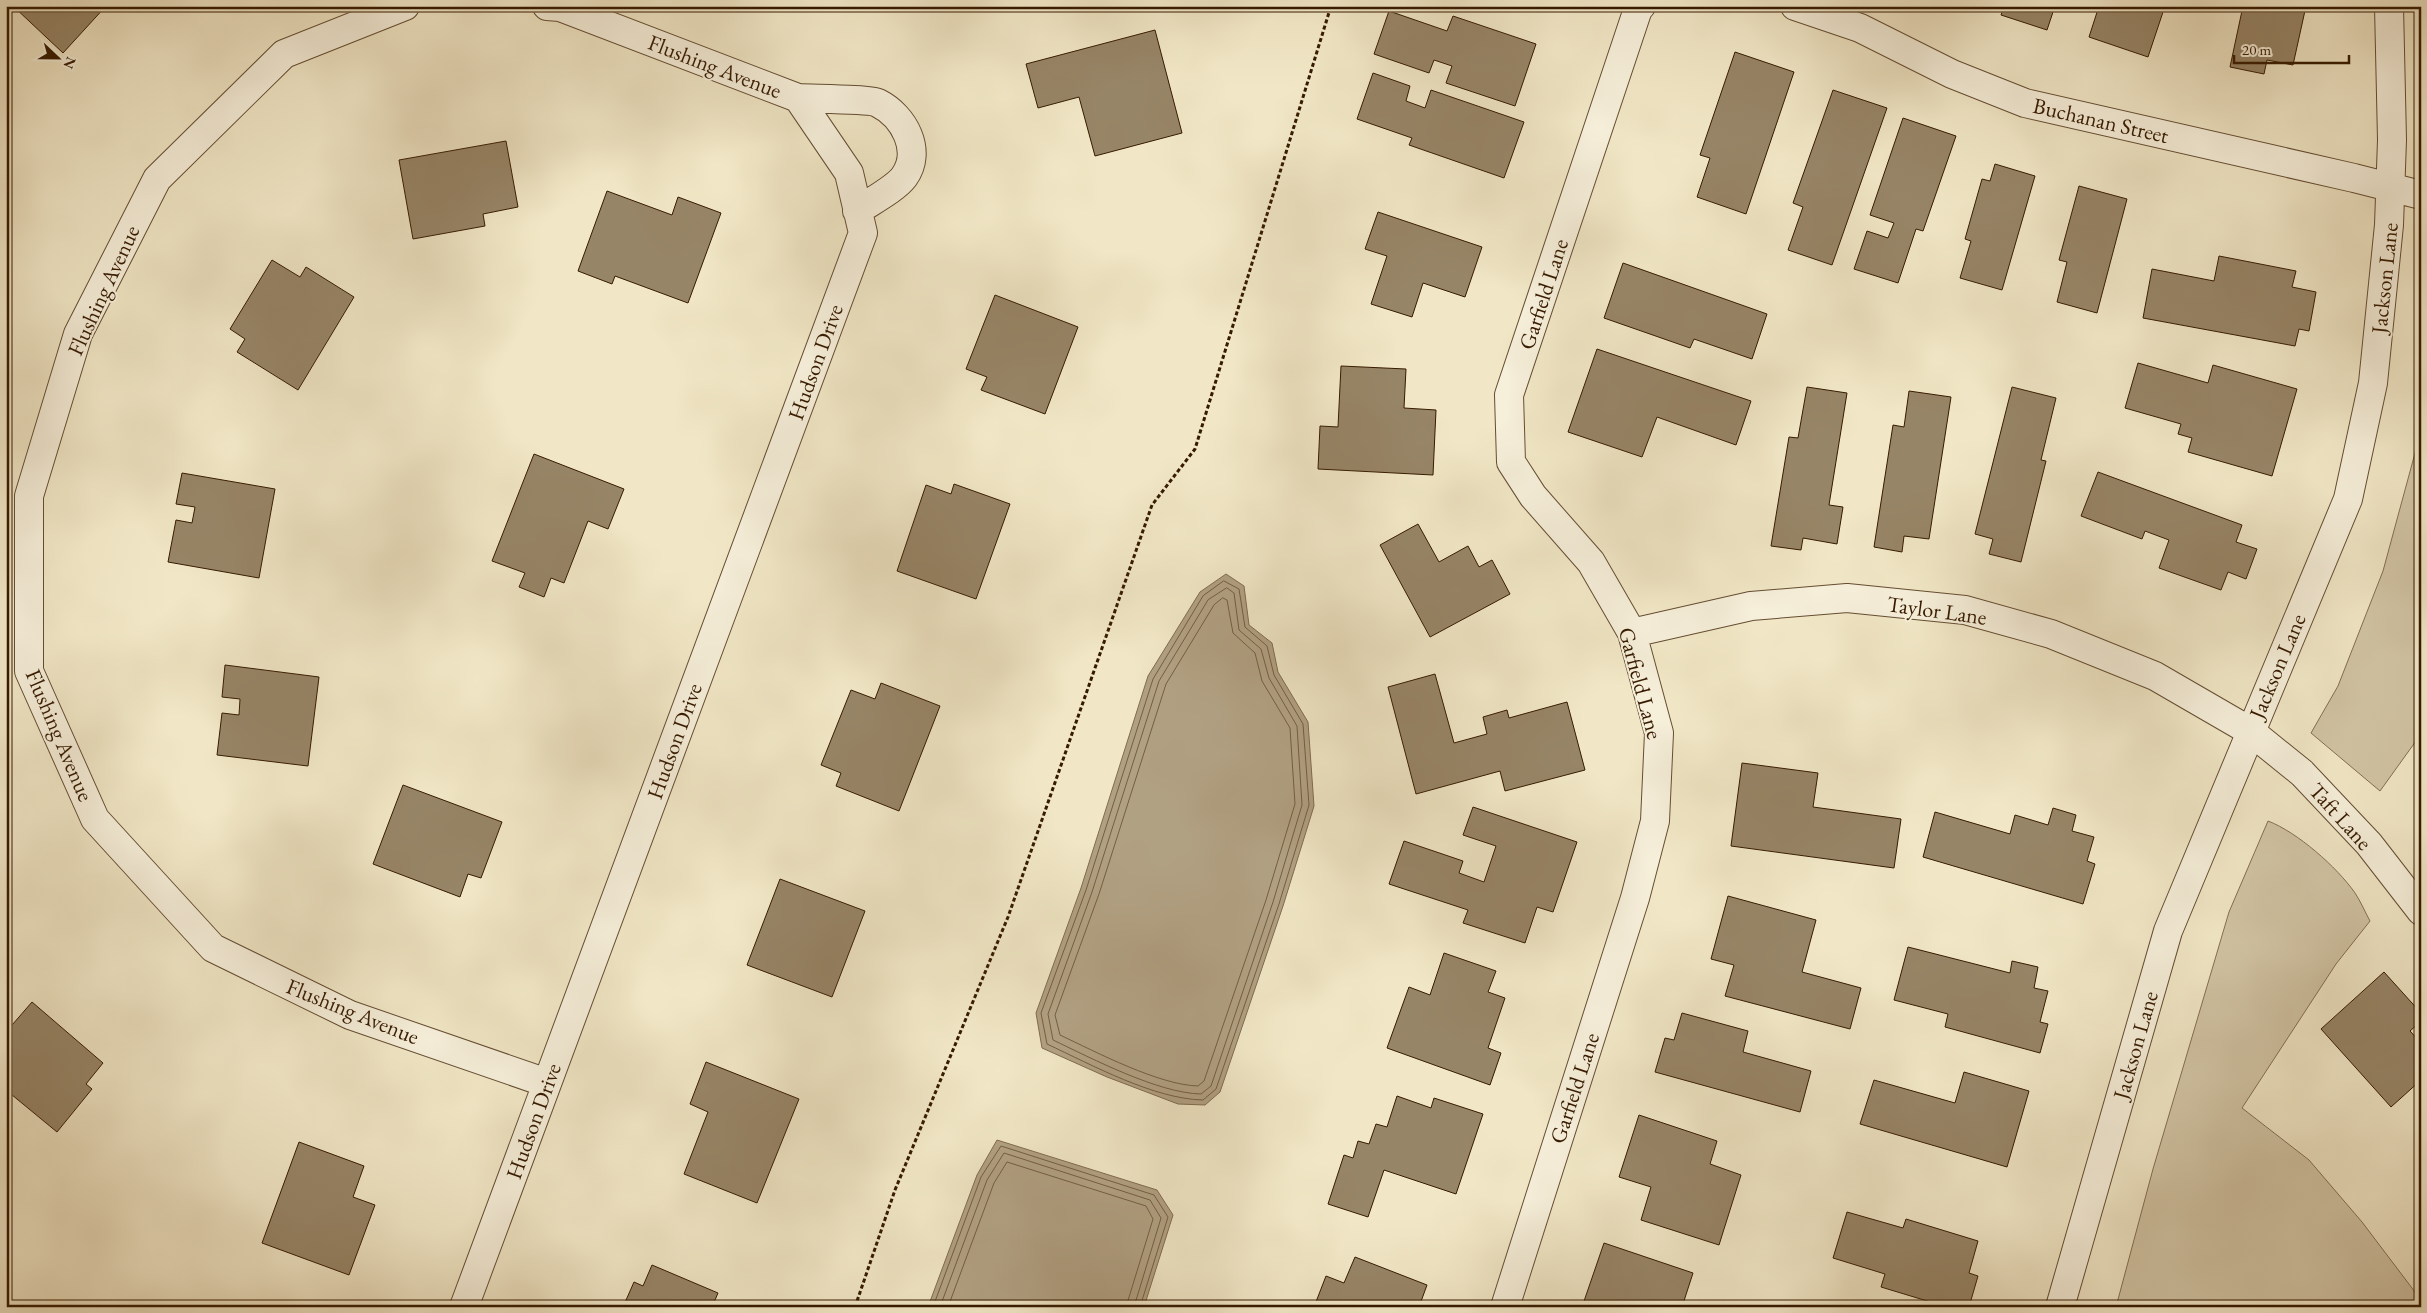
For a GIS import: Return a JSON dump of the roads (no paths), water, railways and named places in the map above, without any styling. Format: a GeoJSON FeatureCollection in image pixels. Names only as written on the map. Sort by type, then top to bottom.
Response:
{"type":"FeatureCollection","features":[{"type":"Feature","properties":{"kind":"street","name":"Flushing Avenue"},"geometry":{"type":"LineString","coordinates":[[405,6],[284,54],[157,179],[78,334],[29,496],[29,671],[95,819],[212,948],[350,1015],[547,1084]]}},
{"type":"Feature","properties":{"kind":"street","name":"Flushing Avenue"},"geometry":{"type":"LineString","coordinates":[[547,6],[560,7],[798,98],[849,173]]}},
{"type":"Feature","properties":{"kind":"street","name":"Garfield Lane"},"geometry":{"type":"LineString","coordinates":[[1505,1307],[1635,898],[1655,821],[1659,733],[1632,633],[1591,562],[1533,496],[1511,462],[1510,396],[1638,9],[1641,6]]}},
{"type":"Feature","properties":{"kind":"street","name":"Buchanan Street"},"geometry":{"type":"LineString","coordinates":[[1795,6],[1860,28],[1952,74],[2025,103],[2421,195]]}},
{"type":"Feature","properties":{"kind":"street","name":"Jackson Lane"},"geometry":{"type":"LineString","coordinates":[[2060,1307],[2168,931],[2348,499],[2373,382],[2392,187],[2389,6]]}},
{"type":"Feature","properties":{"kind":"street"},"geometry":{"type":"LineString","coordinates":[[798,98],[878,103],[901,122],[909,137],[913,160],[904,178],[857,211]]}},
{"type":"Feature","properties":{"kind":"street","name":"Hudson Drive"},"geometry":{"type":"LineString","coordinates":[[464,1307],[863,234],[849,173]]}},
{"type":"Feature","properties":{"kind":"street","name":"Taylor Lane"},"geometry":{"type":"LineString","coordinates":[[1632,633],[1750,606],[1847,598],[1965,610],[2051,634],[2155,676],[2250,731]]}},
{"type":"Feature","properties":{"kind":"street","name":"Taft Lane"},"geometry":{"type":"LineString","coordinates":[[2250,731],[2302,773],[2368,844],[2421,911]]}},
{"type":"Feature","properties":{"kind":"water"},"geometry":{"type":"Polygon","coordinates":[[[1226,574],[1244,586],[1249,625],[1272,643],[1278,672],[1308,722],[1314,806],[1283,906],[1220,1092],[1205,1105],[1178,1104],[1107,1077],[1042,1048],[1036,1013],[1081,888],[1148,676],[1200,592],[1226,574]]]}},
{"type":"Feature","properties":{"kind":"water"},"geometry":{"type":"Polygon","coordinates":[[[997,1140],[1157,1190],[1173,1215],[1144,1307],[928,1307],[977,1175],[997,1140]]]}}]}
